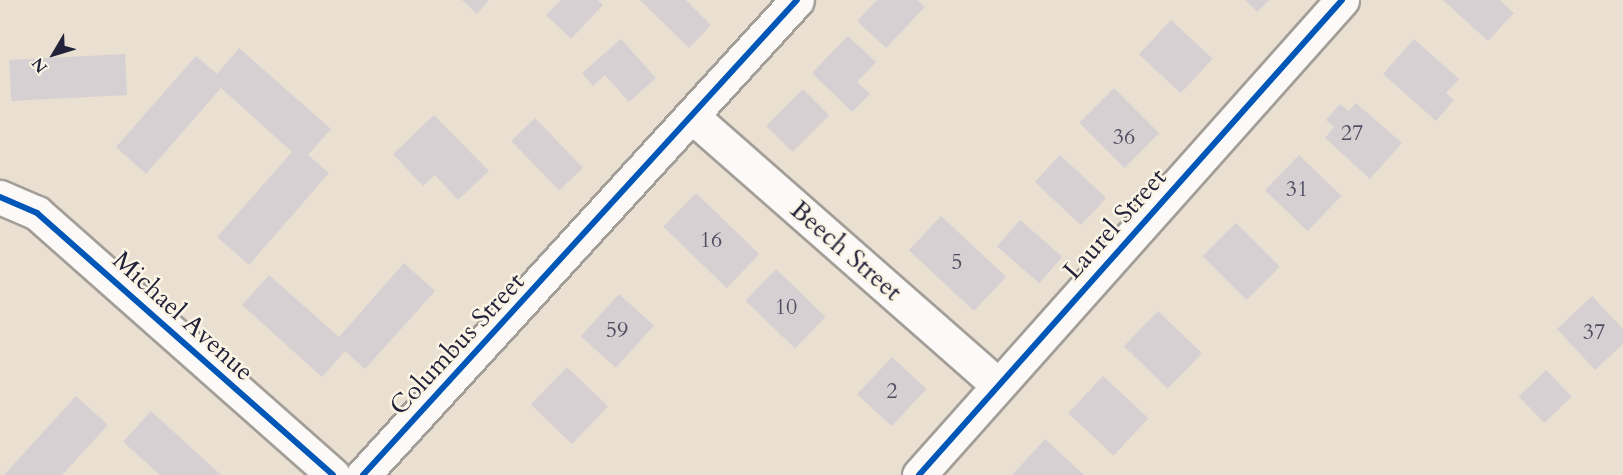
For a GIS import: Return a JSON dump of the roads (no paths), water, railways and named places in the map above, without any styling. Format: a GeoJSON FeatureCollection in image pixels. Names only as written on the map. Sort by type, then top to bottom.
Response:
{"type":"FeatureCollection","features":[{"type":"Feature","properties":{"kind":"street","name":"Columbus Street"},"geometry":{"type":"LineString","coordinates":[[363,475],[694,118],[798,0]]}},
{"type":"Feature","properties":{"kind":"street","name":"Laurel Street"},"geometry":{"type":"LineString","coordinates":[[919,475],[997,384],[1342,0]]}},
{"type":"Feature","properties":{"kind":"street","name":"Beech Street"},"geometry":{"type":"LineString","coordinates":[[694,118],[997,384]]}},
{"type":"Feature","properties":{"kind":"street","name":"Michael Avenue"},"geometry":{"type":"LineString","coordinates":[[0,197],[37,213],[333,475]]}}]}
